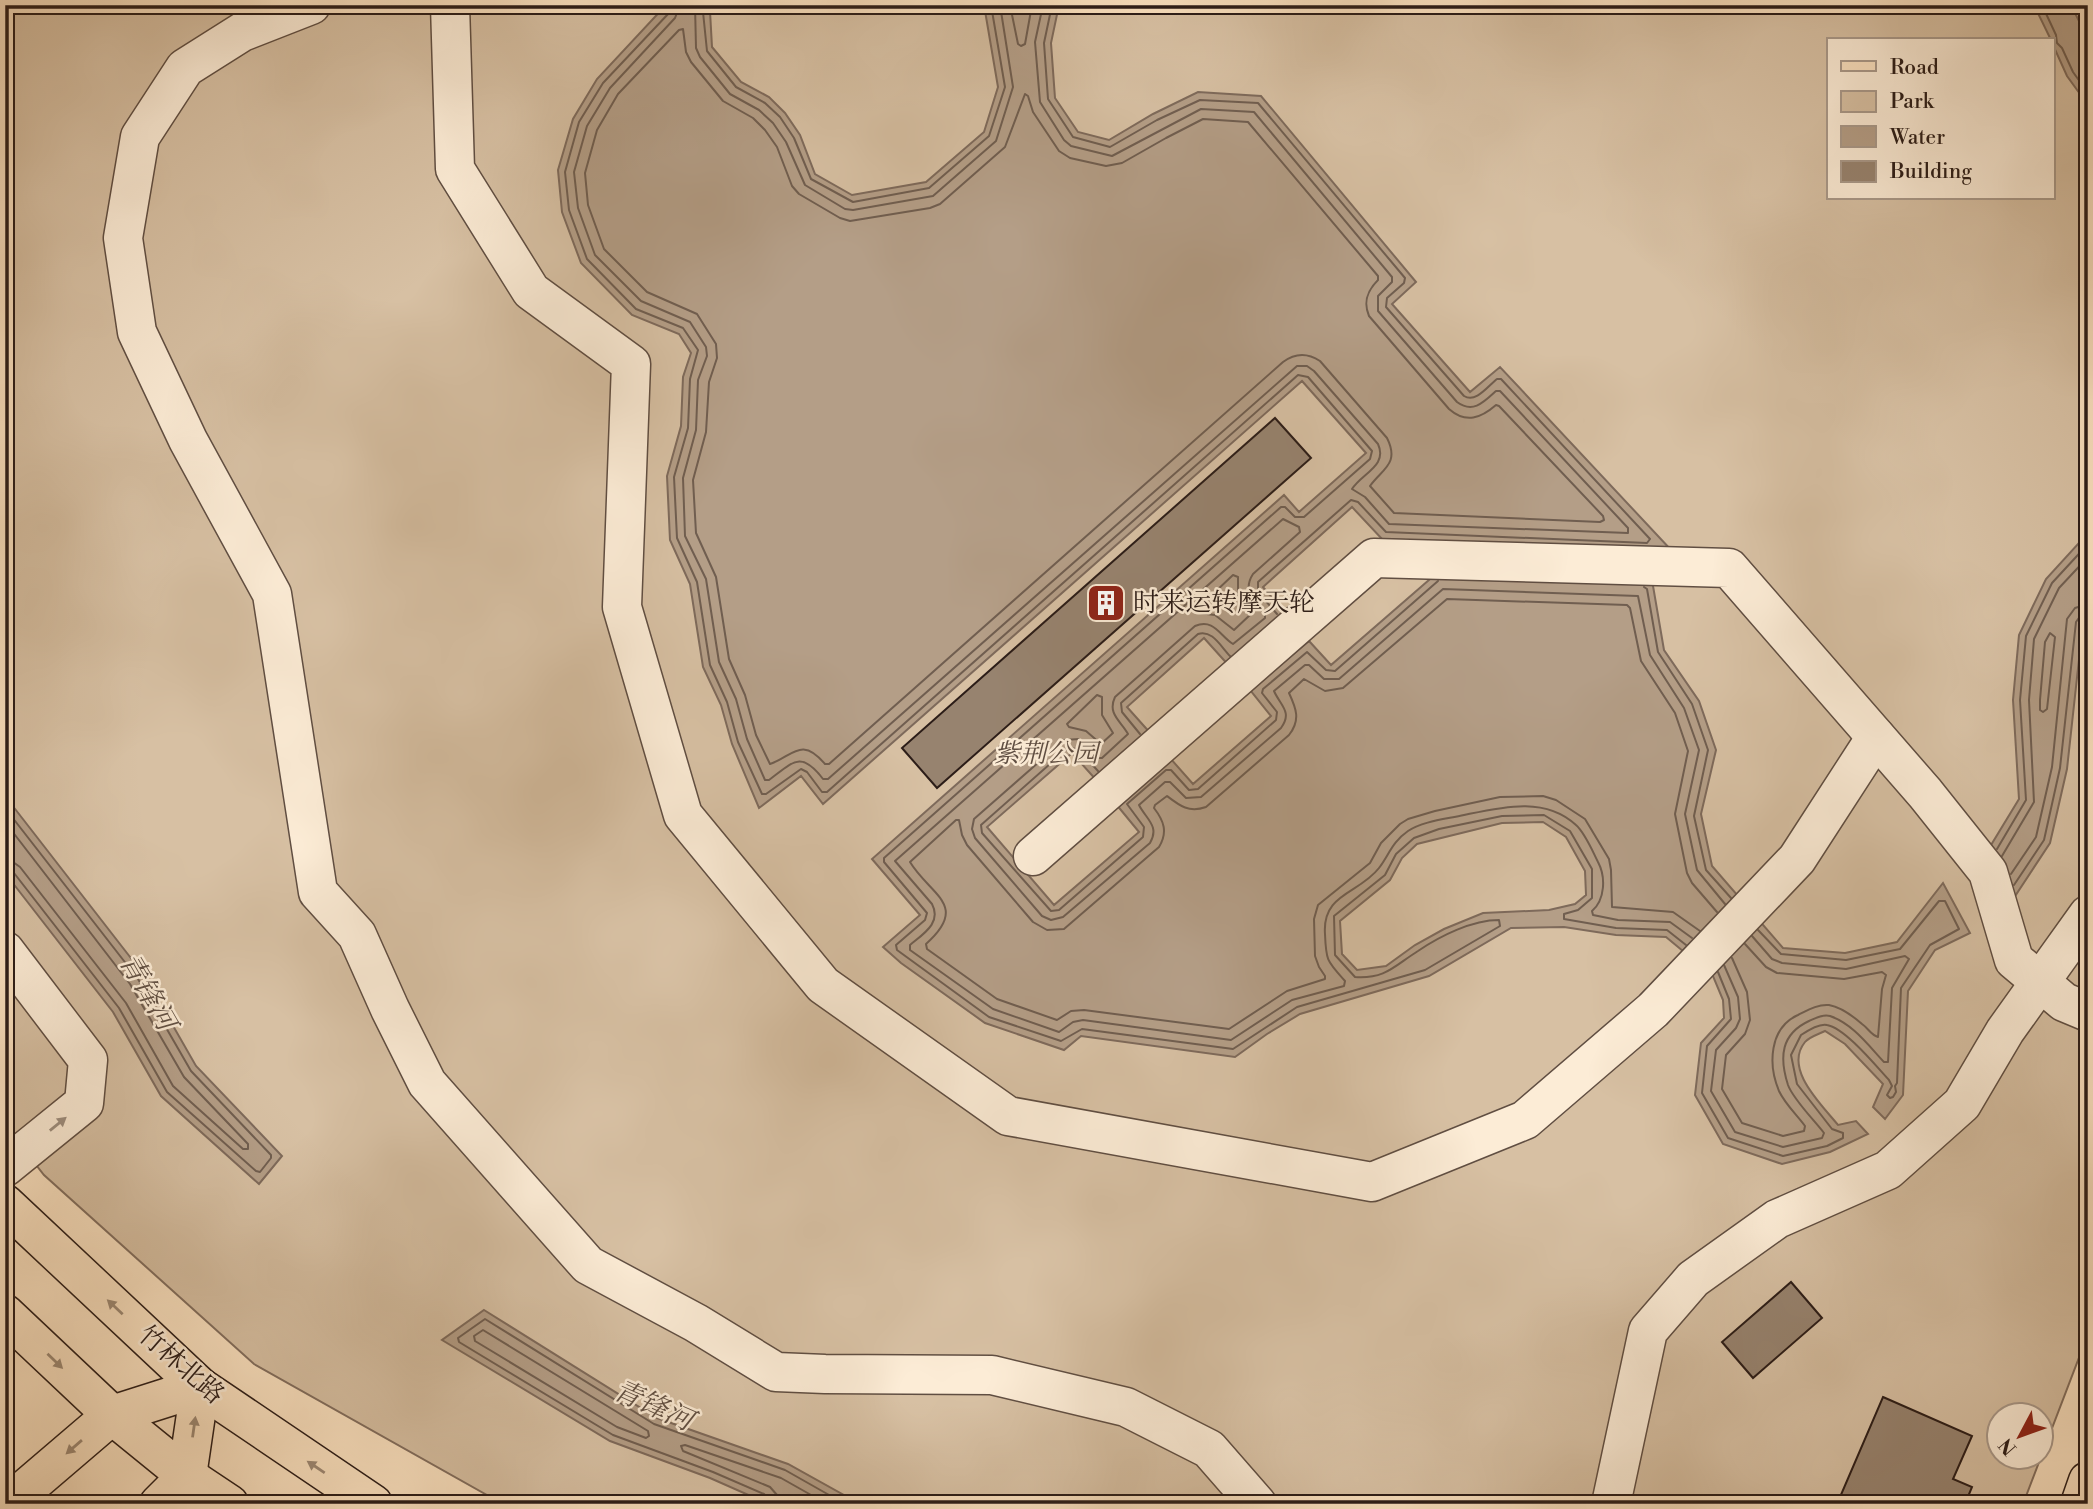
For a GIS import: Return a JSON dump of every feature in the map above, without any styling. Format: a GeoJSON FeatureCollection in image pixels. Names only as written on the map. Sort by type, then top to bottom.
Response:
{"type":"FeatureCollection","features":[{"type":"Feature","properties":{"kind":"main road","name":"竹林北路"},"geometry":{"type":"LineString","coordinates":[[5,1204],[200,1387],[373,1504]]}},
{"type":"Feature","properties":{"kind":"main road"},"geometry":{"type":"LineString","coordinates":[[5,1314],[112,1415],[187,1476],[229,1504]]}},
{"type":"Feature","properties":{"kind":"main road"},"geometry":{"type":"LineString","coordinates":[[8,1504],[112,1415],[200,1387],[187,1476],[159,1504]]}},
{"type":"Feature","properties":{"kind":"main road"},"geometry":{"type":"LineString","coordinates":[[2080,1504],[2088,1481]]}},
{"type":"Feature","properties":{"kind":"lane"},"geometry":{"type":"LineString","coordinates":[[310,5],[242,33],[185,68],[140,137],[123,239],[137,332],[188,440],[272,594],[317,892],[357,935],[427,1083],[588,1265],[696,1323],[776,1371],[992,1375],[1126,1407],[1209,1449],[1257,1504]]}},
{"type":"Feature","properties":{"kind":"lane"},"geometry":{"type":"LineString","coordinates":[[450,5],[454,169],[531,291],[631,363],[622,607],[683,816],[823,985],[1008,1116],[1372,1182],[1525,1120],[1653,1010],[1797,859],[1876,737]]}},
{"type":"Feature","properties":{"kind":"lane"},"geometry":{"type":"LineString","coordinates":[[1033,856],[1374,558],[1729,568],[1925,793],[1988,872],[2014,960],[2064,1002],[2088,1012]]}},
{"type":"Feature","properties":{"kind":"lane"},"geometry":{"type":"LineString","coordinates":[[1611,1504],[1647,1331],[1693,1279],[1777,1219],[1888,1170],[1962,1104],[2005,1031],[2088,915]]}},
{"type":"Feature","properties":{"kind":"lane"},"geometry":{"type":"LineString","coordinates":[[5,951],[88,1060],[84,1104],[5,1167]]}},
{"type":"Feature","properties":{"kind":"green space","name":"紫荆公园"},"geometry":{"type":"Polygon","coordinates":[[[5,5],[2088,5],[2088,1334],[2054,1423],[2054,1400],[1984,1400],[1984,1470],[2036,1470],[2023,1504],[503,1504],[254,1364],[44,1175],[5,1125],[5,5]]]}},
{"type":"Feature","properties":{"kind":"water"},"geometry":{"type":"Polygon","coordinates":[[[666,5],[713,5],[710,11],[712,47],[741,82],[769,97],[785,113],[800,135],[815,174],[852,195],[926,182],[984,132],[998,87],[984,5],[1059,5],[1051,43],[1055,98],[1078,132],[1109,140],[1198,92],[1261,96],[1416,282],[1392,304],[1470,392],[1500,367],[1672,551],[1382,539],[1352,507],[1263,587],[1289,618],[1231,668],[1204,638],[1127,707],[1152,735],[1098,782],[1072,753],[987,827],[1054,905],[1139,832],[1116,804],[1170,758],[1193,784],[1271,716],[1250,690],[1309,641],[1331,665],[1437,573],[1652,580],[1664,650],[1699,701],[1716,750],[1701,814],[1712,866],[1783,948],[1845,953],[1897,942],[1943,883],[1970,933],[1935,950],[1908,991],[1903,1095],[1885,1119],[1873,1107],[1883,1084],[1845,1044],[1825,1031],[1805,1042],[1799,1052],[1802,1075],[1807,1086],[1838,1125],[1856,1121],[1868,1134],[1830,1152],[1782,1164],[1723,1144],[1695,1095],[1701,1043],[1724,1018],[1723,1000],[1713,976],[1666,937],[1616,935],[1564,927],[1511,928],[1429,976],[1300,1014],[1235,1057],[1081,1036],[1064,1050],[985,1023],[901,963],[883,947],[920,915],[872,859],[1284,495],[1299,512],[1366,453],[1302,381],[823,804],[801,776],[759,808],[732,744],[721,705],[703,667],[690,584],[670,540],[667,476],[681,426],[683,377],[691,353],[679,334],[632,315],[581,263],[562,212],[558,170],[573,119],[597,79],[666,5]],[[1543,822],[1502,823],[1417,844],[1402,858],[1390,880],[1340,921],[1342,954],[1357,970],[1386,966],[1415,945],[1444,929],[1483,913],[1549,910],[1575,904],[1586,895],[1585,871],[1566,837],[1543,822]]]}},
{"type":"Feature","properties":{"kind":"water"},"geometry":{"type":"Polygon","coordinates":[[[2034,5],[2071,5],[2088,39],[2088,105],[2067,76],[2054,47],[2054,38],[2050,38],[2034,5]]]}},
{"type":"Feature","properties":{"kind":"water"},"geometry":{"type":"Polygon","coordinates":[[[2088,533],[2088,617],[2083,623],[2067,769],[2050,843],[2002,916],[1968,865],[1991,845],[2019,799],[2013,700],[2019,635],[2046,579],[2088,533]]]}},
{"type":"Feature","properties":{"kind":"water","name":"青锋河"},"geometry":{"type":"Polygon","coordinates":[[[5,796],[144,975],[196,1066],[282,1156],[259,1184],[161,1096],[113,1012],[5,873],[5,796]]]}},
{"type":"Feature","properties":{"kind":"water"},"geometry":{"type":"Polygon","coordinates":[[[484,1310],[657,1418],[788,1464],[860,1504],[769,1504],[710,1478],[610,1441],[442,1340],[484,1310]]]}},
{"type":"Feature","properties":{"kind":"building","name":"时来运转摩天轮"},"geometry":{"type":"Polygon","coordinates":[[[1275,418],[1311,458],[937,788],[902,748],[1275,418]]]}},
{"type":"Feature","properties":{"kind":"building"},"geometry":{"type":"Polygon","coordinates":[[[1791,1282],[1822,1318],[1753,1378],[1722,1342],[1791,1282]]]}},
{"type":"Feature","properties":{"kind":"building"},"geometry":{"type":"Polygon","coordinates":[[[1883,1397],[1972,1436],[1953,1479],[1972,1487],[1965,1504],[1837,1504],[1883,1397]]]}},
{"type":"Feature","properties":{"kind":"place","name":"时来运转摩天轮"},"geometry":{"type":"Point","coordinates":[1106,603]}}]}
